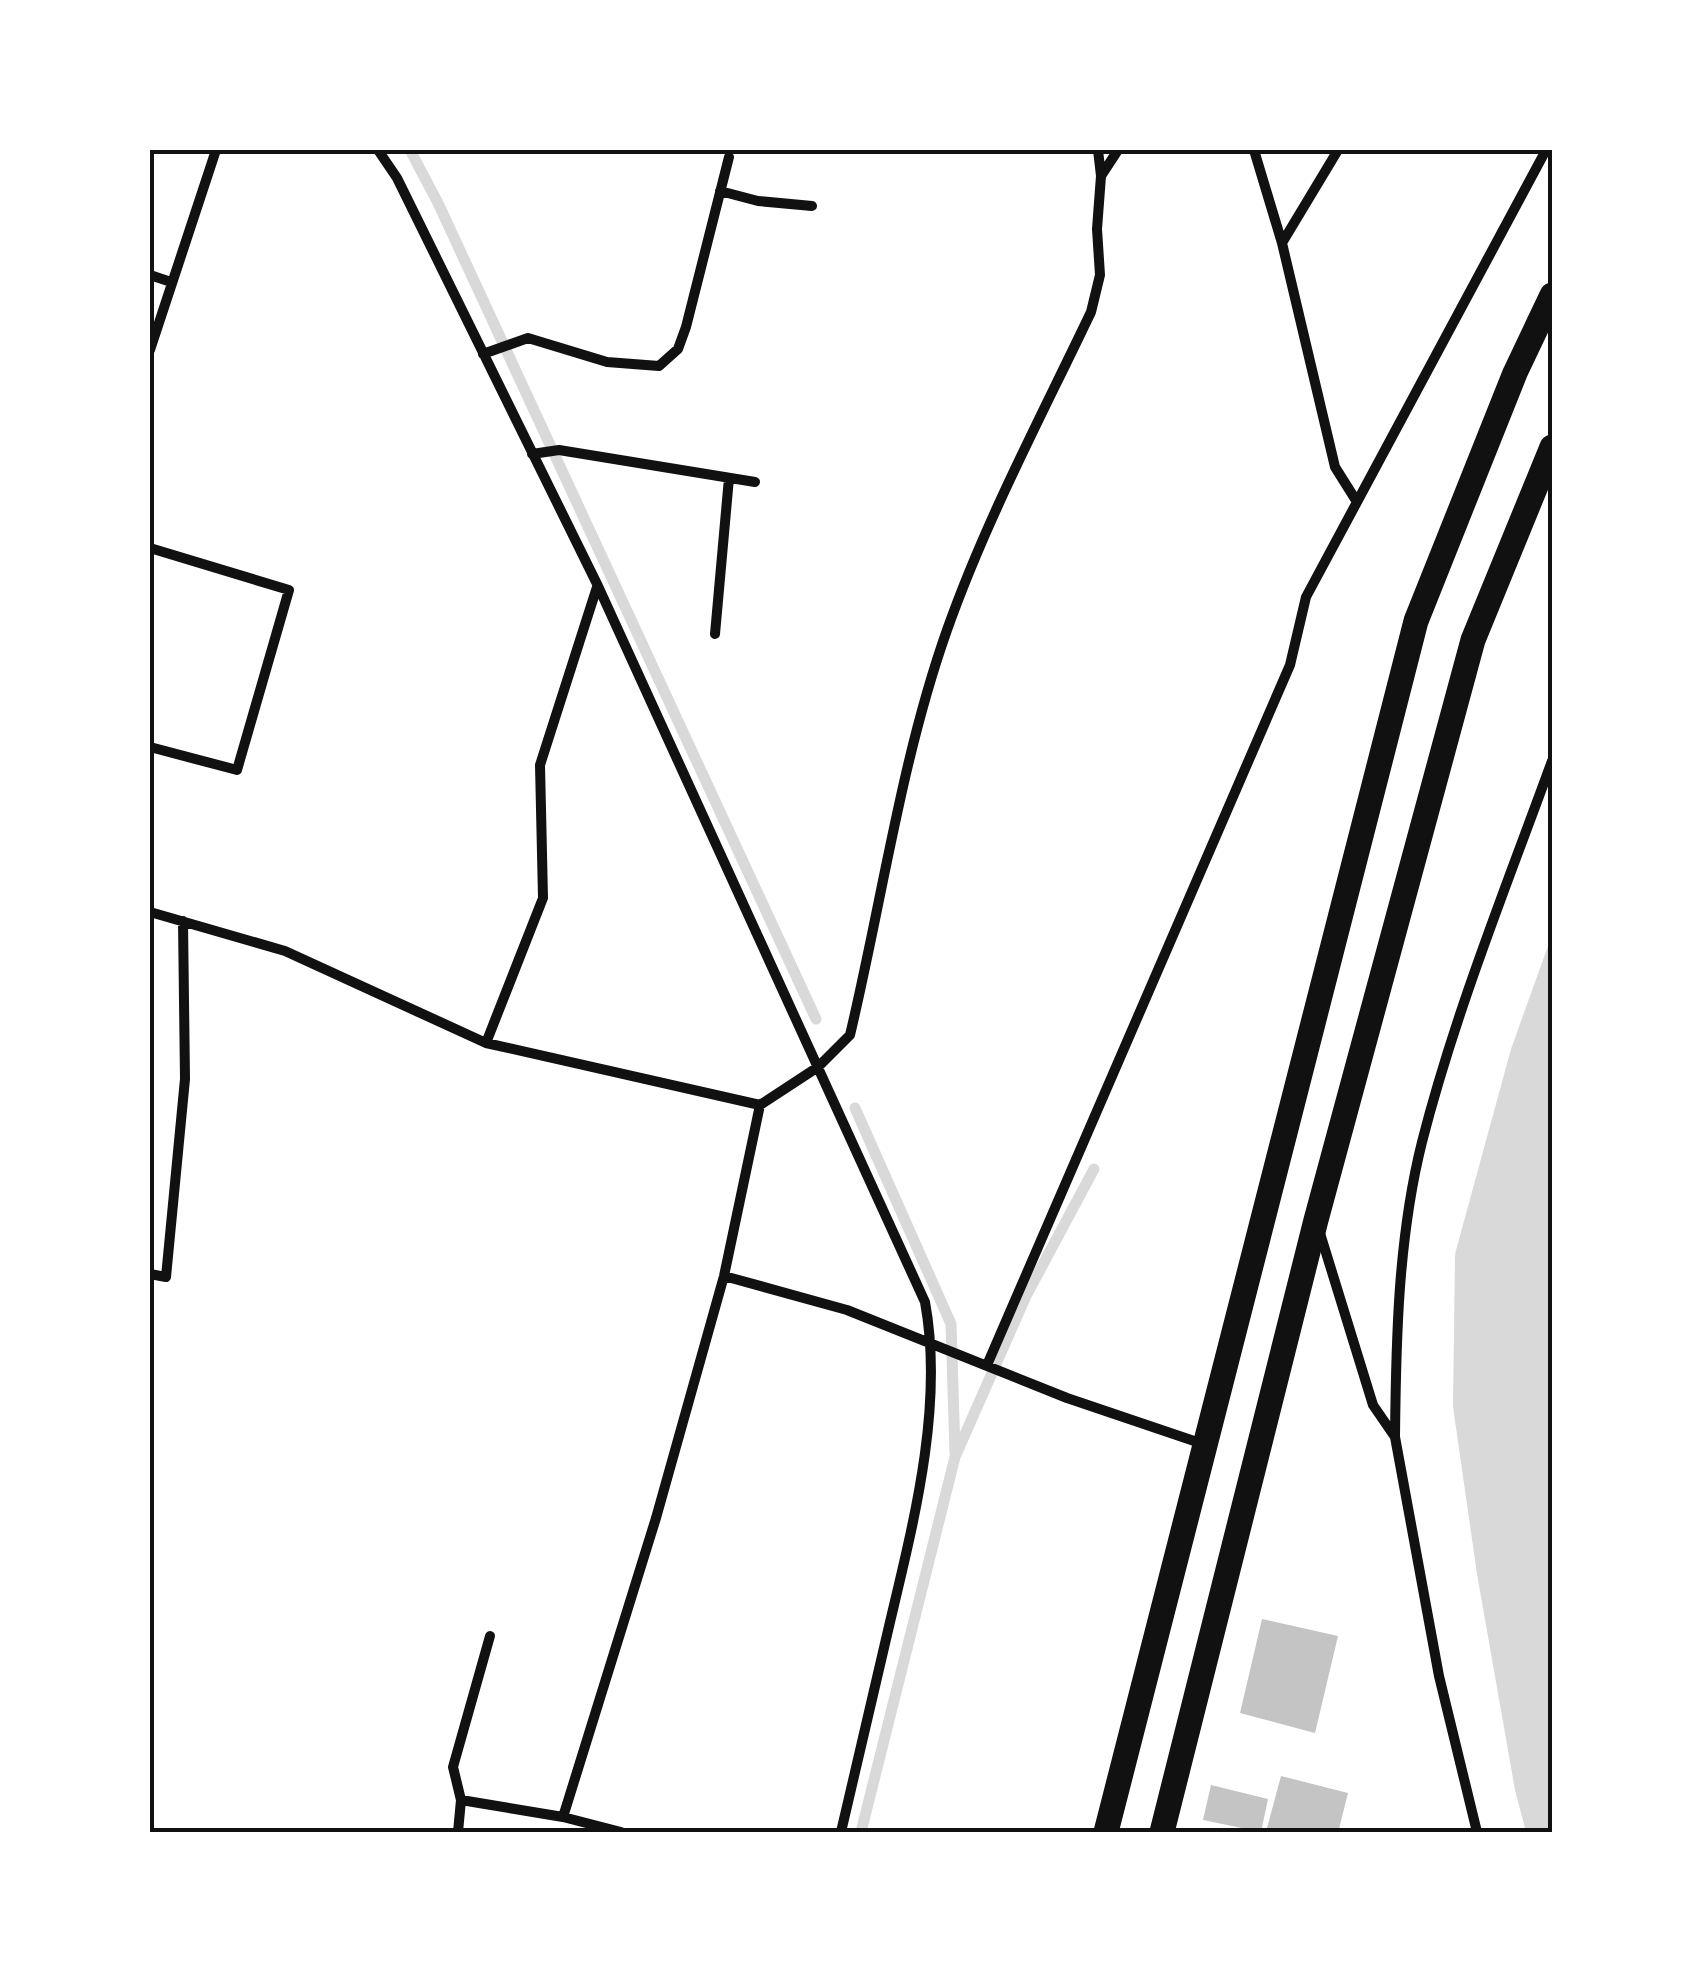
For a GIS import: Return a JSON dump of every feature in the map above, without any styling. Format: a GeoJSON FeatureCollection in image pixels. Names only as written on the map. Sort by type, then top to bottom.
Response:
{"type":"FeatureCollection","features":[{"type":"Feature","properties":{"kind":"highway"},"geometry":{"type":"LineString","coordinates":[[1106,1832],[1416,621],[1514,373],[1552,295]]}},
{"type":"Feature","properties":{"kind":"highway"},"geometry":{"type":"LineString","coordinates":[[1162,1832],[1316,1220],[1472,640],[1552,447]]}},
{"type":"Feature","properties":{"kind":"street"},"geometry":{"type":"LineString","coordinates":[[150,350],[216,150]]}},
{"type":"Feature","properties":{"kind":"street"},"geometry":{"type":"LineString","coordinates":[[378,150],[488,352],[537,453],[924,1302],[932,1345],[929,1408],[910,1537],[841,1832]]}},
{"type":"Feature","properties":{"kind":"street"},"geometry":{"type":"LineString","coordinates":[[563,1818],[656,1518],[724,1276],[760,1105],[818,1067],[850,1035],[913,744],[946,632],[977,552],[1092,312],[1100,275],[1098,150]]}},
{"type":"Feature","properties":{"kind":"street"},"geometry":{"type":"LineString","coordinates":[[1101,176],[1118,150]]}},
{"type":"Feature","properties":{"kind":"street"},"geometry":{"type":"LineString","coordinates":[[1254,150],[1282,243],[1335,467],[1357,502]]}},
{"type":"Feature","properties":{"kind":"street"},"geometry":{"type":"LineString","coordinates":[[1282,243],[1338,150]]}},
{"type":"Feature","properties":{"kind":"street"},"geometry":{"type":"LineString","coordinates":[[986,1365],[1290,664],[1306,597],[1546,150]]}},
{"type":"Feature","properties":{"kind":"street"},"geometry":{"type":"LineString","coordinates":[[488,352],[528,338],[607,362],[659,366],[678,349],[686,327],[729,157]]}},
{"type":"Feature","properties":{"kind":"street"},"geometry":{"type":"LineString","coordinates":[[720,192],[758,201],[812,206]]}},
{"type":"Feature","properties":{"kind":"street"},"geometry":{"type":"LineString","coordinates":[[150,275],[171,282]]}},
{"type":"Feature","properties":{"kind":"street"},"geometry":{"type":"LineString","coordinates":[[537,453],[560,450],[754,482]]}},
{"type":"Feature","properties":{"kind":"street"},"geometry":{"type":"LineString","coordinates":[[716,634],[729,478]]}},
{"type":"Feature","properties":{"kind":"street"},"geometry":{"type":"LineString","coordinates":[[150,548],[288,590],[236,770],[150,747]]}},
{"type":"Feature","properties":{"kind":"street"},"geometry":{"type":"LineString","coordinates":[[486,1043],[543,898],[540,765],[598,586]]}},
{"type":"Feature","properties":{"kind":"street"},"geometry":{"type":"LineString","coordinates":[[1477,1832],[1439,1676],[1395,1437],[1398,1306],[1408,1216],[1422,1143],[1461,1016],[1552,762]]}},
{"type":"Feature","properties":{"kind":"street"},"geometry":{"type":"LineString","coordinates":[[150,912],[285,952],[486,1043],[760,1105]]}},
{"type":"Feature","properties":{"kind":"street"},"geometry":{"type":"LineString","coordinates":[[150,1274],[166,1277],[184,1099],[183,920]]}},
{"type":"Feature","properties":{"kind":"street"},"geometry":{"type":"LineString","coordinates":[[1316,1220],[1374,1406],[1395,1437]]}},
{"type":"Feature","properties":{"kind":"street"},"geometry":{"type":"LineString","coordinates":[[724,1276],[847,1310],[1139,1425],[1207,1445]]}},
{"type":"Feature","properties":{"kind":"street"},"geometry":{"type":"LineString","coordinates":[[458,1832],[461,1800],[453,1767],[490,1636]]}},
{"type":"Feature","properties":{"kind":"street"},"geometry":{"type":"LineString","coordinates":[[461,1800],[621,1832]]}},
{"type":"Feature","properties":{"kind":"shaded area"},"geometry":{"type":"Polygon","coordinates":[[[1552,935],[1552,1832],[1526,1832],[1477,1574],[1453,1407],[1455,1254],[1511,1049],[1552,935]]]}},
{"type":"Feature","properties":{"kind":"building"},"geometry":{"type":"Polygon","coordinates":[[[1262,1619],[1338,1636],[1315,1733],[1240,1713],[1262,1619]]]}},
{"type":"Feature","properties":{"kind":"building"},"geometry":{"type":"Polygon","coordinates":[[[1281,1776],[1348,1793],[1339,1829],[1346,1832],[1284,1832],[1267,1828],[1281,1776]]]}},
{"type":"Feature","properties":{"kind":"building"},"geometry":{"type":"Polygon","coordinates":[[[1211,1785],[1268,1799],[1261,1832],[1203,1820],[1211,1785]]]}},
{"type":"Feature","properties":{"kind":"waterway"},"geometry":{"type":"LineString","coordinates":[[410,150],[816,1019]]}},
{"type":"Feature","properties":{"kind":"waterway"},"geometry":{"type":"LineString","coordinates":[[855,1108],[951,1324],[955,1453]]}},
{"type":"Feature","properties":{"kind":"waterway"},"geometry":{"type":"LineString","coordinates":[[861,1832],[955,1457],[1026,1296],[1094,1169]]}}]}
